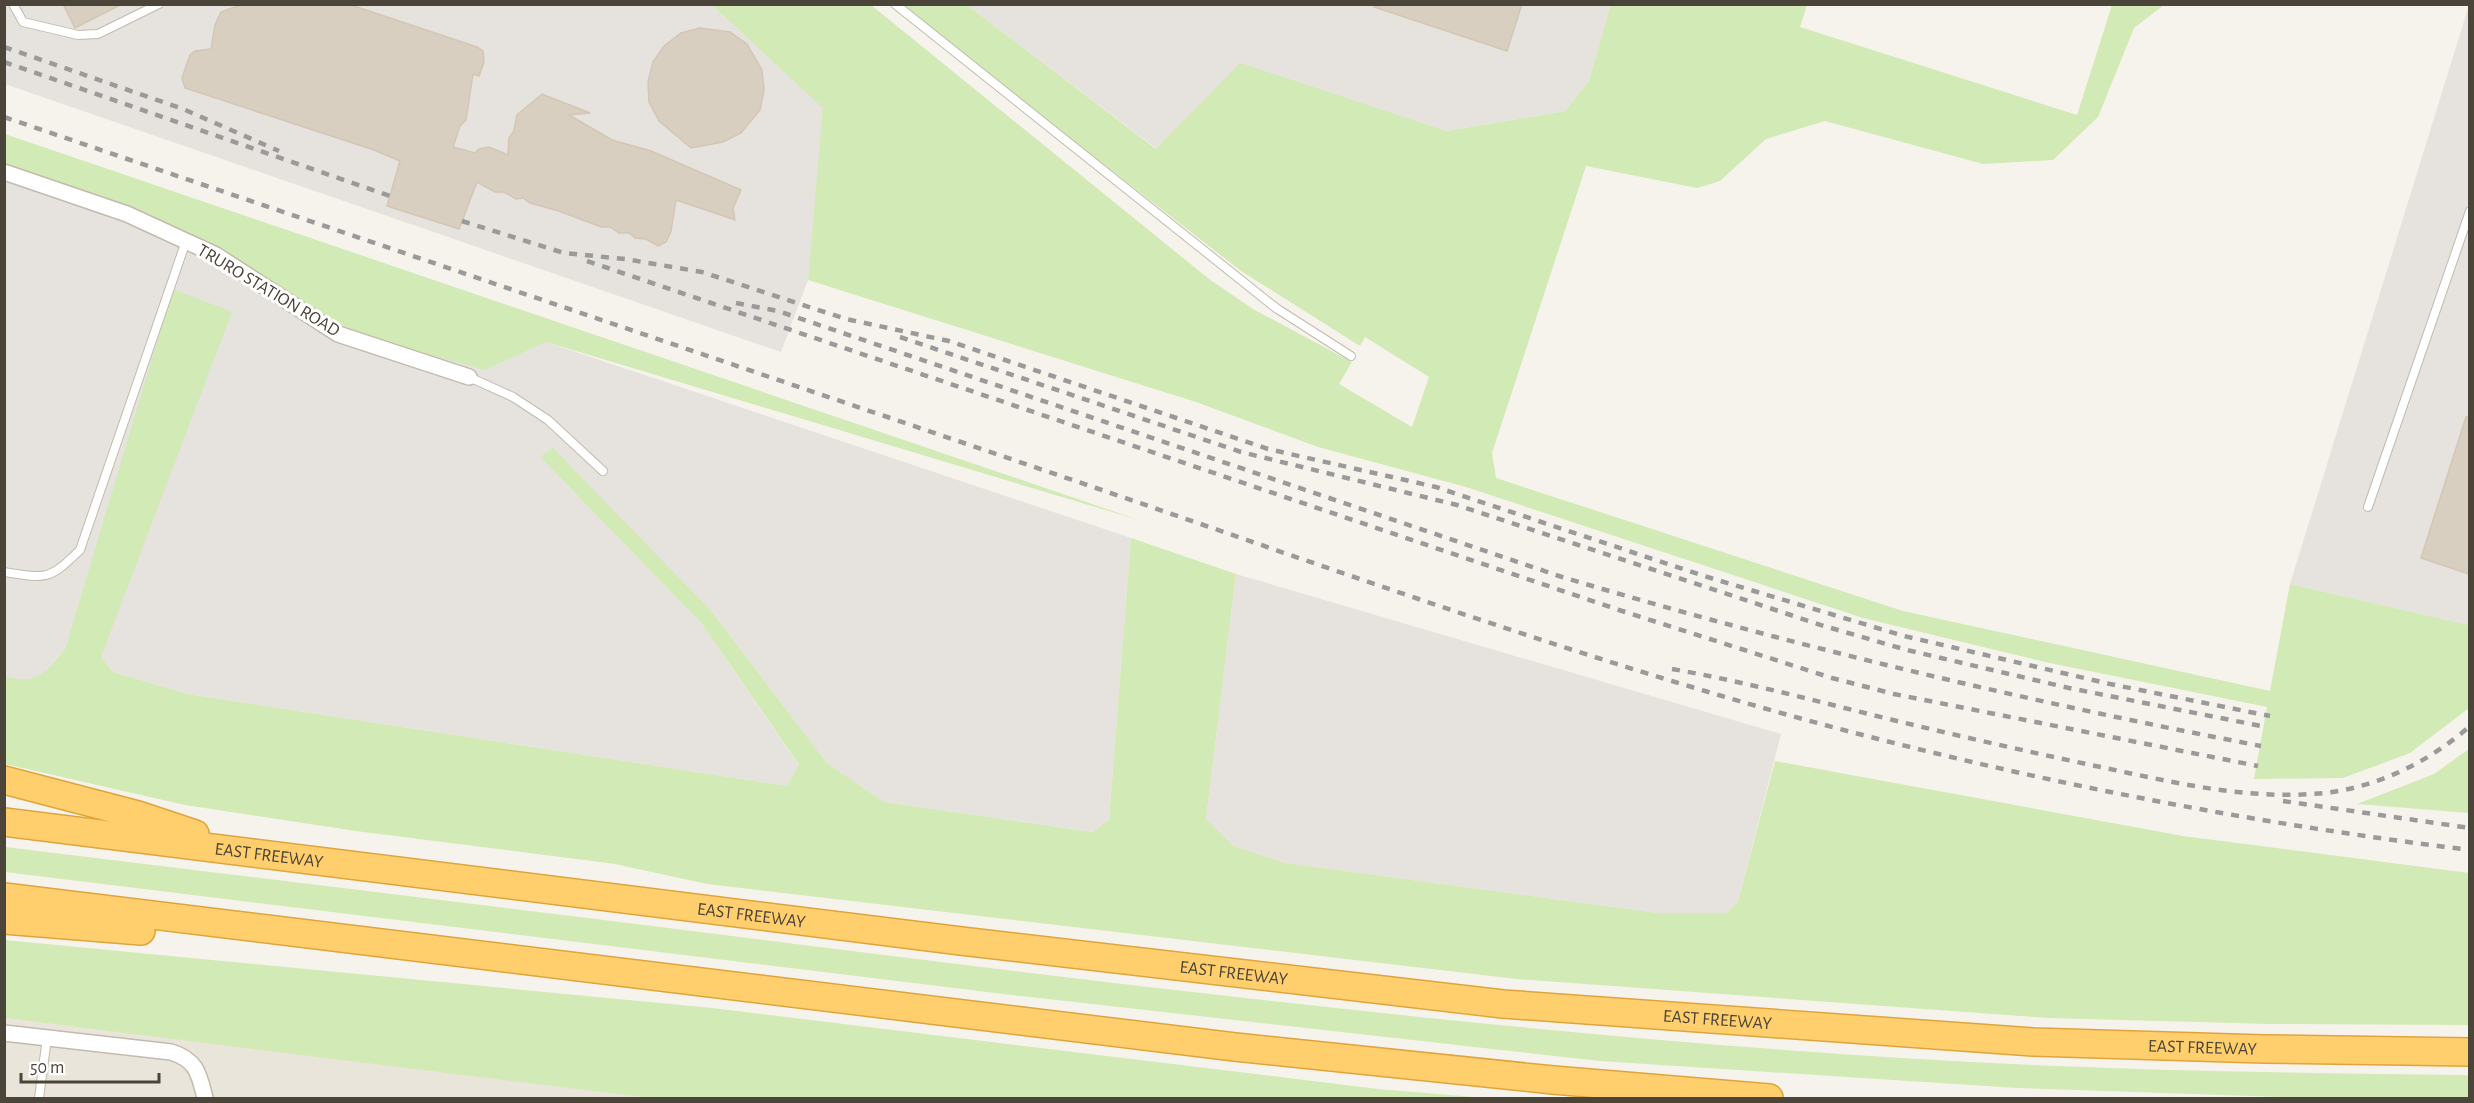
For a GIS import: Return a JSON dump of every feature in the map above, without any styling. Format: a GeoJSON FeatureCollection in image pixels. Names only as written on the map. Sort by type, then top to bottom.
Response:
{"type":"FeatureCollection","features":[{"type":"Feature","properties":{"kind":"highway"},"geometry":{"type":"LineString","coordinates":[[4,780],[138,815],[247,851]]}},
{"type":"Feature","properties":{"kind":"highway","name":"EAST FREEWAY"},"geometry":{"type":"LineString","coordinates":[[4,822],[995,945],[1503,1004],[2033,1042],[2469,1052]]}},
{"type":"Feature","properties":{"kind":"highway"},"geometry":{"type":"LineString","coordinates":[[4,897],[1235,1047],[1552,1080],[1769,1098]]}},
{"type":"Feature","properties":{"kind":"highway"},"geometry":{"type":"LineString","coordinates":[[4,920],[537,962]]}},
{"type":"Feature","properties":{"kind":"street","name":"TRURO STATION ROAD"},"geometry":{"type":"LineString","coordinates":[[4,172],[127,214],[216,255],[338,334],[469,377]]}},
{"type":"Feature","properties":{"kind":"street"},"geometry":{"type":"LineString","coordinates":[[4,1033],[171,1052],[185,1056],[196,1068],[205,1098]]}},
{"type":"Feature","properties":{"kind":"lane"},"geometry":{"type":"LineString","coordinates":[[13,4],[23,22],[78,35],[98,34],[159,4]]}},
{"type":"Feature","properties":{"kind":"lane"},"geometry":{"type":"LineString","coordinates":[[896,4],[1276,308],[1351,356]]}},
{"type":"Feature","properties":{"kind":"lane"},"geometry":{"type":"LineString","coordinates":[[2368,507],[2469,211]]}},
{"type":"Feature","properties":{"kind":"lane"},"geometry":{"type":"LineString","coordinates":[[4,572],[47,576],[57,571],[80,550],[186,241]]}},
{"type":"Feature","properties":{"kind":"lane"},"geometry":{"type":"LineString","coordinates":[[469,377],[513,397],[548,420],[603,471]]}},
{"type":"Feature","properties":{"kind":"lane"},"geometry":{"type":"LineString","coordinates":[[39,1098],[47,1038]]}},
{"type":"Feature","properties":{"kind":"shaded area"},"geometry":{"type":"Polygon","coordinates":[[[5,5],[712,5],[824,108],[808,280],[781,352],[5,84],[5,5]]]}},
{"type":"Feature","properties":{"kind":"shaded area"},"geometry":{"type":"Polygon","coordinates":[[[967,5],[1611,5],[1589,81],[1565,111],[1447,131],[1240,64],[1157,149],[967,5]]]}},
{"type":"Feature","properties":{"kind":"shaded area"},"geometry":{"type":"Polygon","coordinates":[[[2469,5],[2469,625],[2290,584],[2469,5]]]}},
{"type":"Feature","properties":{"kind":"shaded area"},"geometry":{"type":"Polygon","coordinates":[[[4,166],[147,214],[210,243],[322,316],[485,369],[546,342],[1131,538],[1109,820],[1094,832],[884,802],[827,763],[712,612],[540,457],[702,624],[799,766],[787,786],[188,694],[113,672],[101,657],[174,290],[65,649],[41,676],[20,681],[5,676],[4,166]]]}},
{"type":"Feature","properties":{"kind":"shaded area"},"geometry":{"type":"Polygon","coordinates":[[[1236,574],[1781,734],[1738,902],[1726,913],[1658,913],[1285,863],[1234,846],[1206,819],[1236,574]]]}},
{"type":"Feature","properties":{"kind":"shaded area"},"geometry":{"type":"Polygon","coordinates":[[[5,1018],[401,1066],[649,1098],[5,1098],[5,1018]]]}},
{"type":"Feature","properties":{"kind":"green space"},"geometry":{"type":"Polygon","coordinates":[[[1611,4],[1807,5],[1800,27],[2077,115],[2112,5],[2164,5],[2134,28],[2098,117],[2053,160],[1983,164],[1825,121],[1766,139],[1720,181],[1697,188],[1586,166],[1492,453],[1496,478],[1903,611],[2270,691],[2290,584],[2469,625],[2469,708],[2410,753],[2343,778],[2254,779],[2267,707],[2045,662],[1863,618],[1466,487],[1318,447],[1196,402],[808,280],[823,108],[712,5],[871,5],[1209,279],[1253,309],[1352,362],[1339,384],[1412,427],[1429,377],[1365,337],[1360,346],[1241,271],[899,5],[967,5],[1156,149],[1240,63],[1447,131],[1565,111],[1589,81],[1611,4]]]}},
{"type":"Feature","properties":{"kind":"green space"},"geometry":{"type":"Polygon","coordinates":[[[5,134],[1142,521],[546,342],[485,370],[364,336],[322,316],[210,243],[147,214],[5,166],[5,134]]]}},
{"type":"Feature","properties":{"kind":"green space"},"geometry":{"type":"Polygon","coordinates":[[[173,289],[232,312],[101,657],[113,672],[188,694],[787,786],[799,765],[702,624],[540,457],[553,448],[712,612],[827,763],[884,802],[1093,832],[1109,820],[1131,538],[1236,574],[1206,819],[1234,846],[1285,863],[1658,913],[1726,913],[1738,902],[1775,761],[2183,836],[2469,873],[2469,1025],[2271,1024],[2048,1018],[1517,979],[707,884],[615,864],[356,831],[185,805],[5,764],[5,676],[25,679],[40,675],[65,649],[173,289]]]}},
{"type":"Feature","properties":{"kind":"green space"},"geometry":{"type":"Polygon","coordinates":[[[2469,749],[2469,813],[2357,804],[2434,774],[2469,749]]]}},
{"type":"Feature","properties":{"kind":"green space"},"geometry":{"type":"Polygon","coordinates":[[[5,847],[1042,974],[1537,1029],[1785,1050],[1956,1061],[2212,1071],[2469,1075],[2469,1098],[2308,1098],[2017,1088],[1600,1061],[1021,996],[5,872],[5,847]]]}},
{"type":"Feature","properties":{"kind":"green space"},"geometry":{"type":"Polygon","coordinates":[[[5,940],[712,1008],[1378,1089],[1486,1098],[649,1098],[5,1018],[5,940]]]}},
{"type":"Feature","properties":{"kind":"building"},"geometry":{"type":"Polygon","coordinates":[[[63,4],[122,4],[75,28],[63,4]]]}},
{"type":"Feature","properties":{"kind":"building"},"geometry":{"type":"Polygon","coordinates":[[[243,4],[348,4],[477,47],[483,51],[484,62],[479,76],[473,74],[466,120],[460,126],[453,147],[475,153],[479,149],[489,147],[508,155],[509,138],[514,131],[517,115],[542,94],[590,113],[569,115],[612,140],[651,151],[741,190],[733,208],[735,220],[676,200],[671,231],[666,242],[658,246],[646,239],[635,238],[629,233],[619,233],[610,227],[601,227],[530,203],[523,198],[516,199],[504,192],[495,192],[477,182],[459,229],[387,206],[400,161],[374,150],[185,88],[182,78],[190,55],[195,51],[211,49],[215,25],[221,12],[243,4]]]}},
{"type":"Feature","properties":{"kind":"building"},"geometry":{"type":"Polygon","coordinates":[[[1374,4],[1522,4],[1507,51],[1374,7],[1374,4]]]}},
{"type":"Feature","properties":{"kind":"building"},"geometry":{"type":"Polygon","coordinates":[[[700,28],[730,32],[747,44],[762,70],[764,90],[760,110],[741,133],[723,142],[691,148],[659,121],[649,102],[648,82],[653,62],[664,46],[681,33],[700,28]]]}},
{"type":"Feature","properties":{"kind":"building"},"geometry":{"type":"Polygon","coordinates":[[[2466,417],[2469,417],[2469,574],[2421,558],[2466,417]]]}},
{"type":"Feature","properties":{"kind":"railway"},"geometry":{"type":"LineString","coordinates":[[4,47],[183,109],[279,151]]}},
{"type":"Feature","properties":{"kind":"railway"},"geometry":{"type":"LineString","coordinates":[[4,62],[390,196]]}},
{"type":"Feature","properties":{"kind":"railway"},"geometry":{"type":"LineString","coordinates":[[4,117],[1408,595],[1722,696],[1906,746],[2093,788],[2281,823],[2470,850]]}},
{"type":"Feature","properties":{"kind":"railway"},"geometry":{"type":"LineString","coordinates":[[462,221],[564,253],[625,259],[702,272],[846,319],[949,341],[1268,449],[1436,487],[1704,576],[1904,636],[2110,684],[2270,716]]}},
{"type":"Feature","properties":{"kind":"railway"},"geometry":{"type":"LineString","coordinates":[[587,261],[1619,610],[1832,678],[1894,694],[2258,766]]}},
{"type":"Feature","properties":{"kind":"railway"},"geometry":{"type":"LineString","coordinates":[[736,303],[778,311],[1562,577],[1648,602],[1909,671],[2261,746]]}},
{"type":"Feature","properties":{"kind":"railway"},"geometry":{"type":"LineString","coordinates":[[900,337],[1241,452],[1457,505],[1824,626],[1907,650],[2069,688],[2261,726]]}},
{"type":"Feature","properties":{"kind":"railway"},"geometry":{"type":"LineString","coordinates":[[1672,669],[1755,686],[1967,738],[2149,777],[2236,792],[2294,795],[2324,793],[2364,785],[2402,771],[2420,761],[2470,726]]}},
{"type":"Feature","properties":{"kind":"railway"},"geometry":{"type":"LineString","coordinates":[[2283,801],[2470,828]]}}]}
